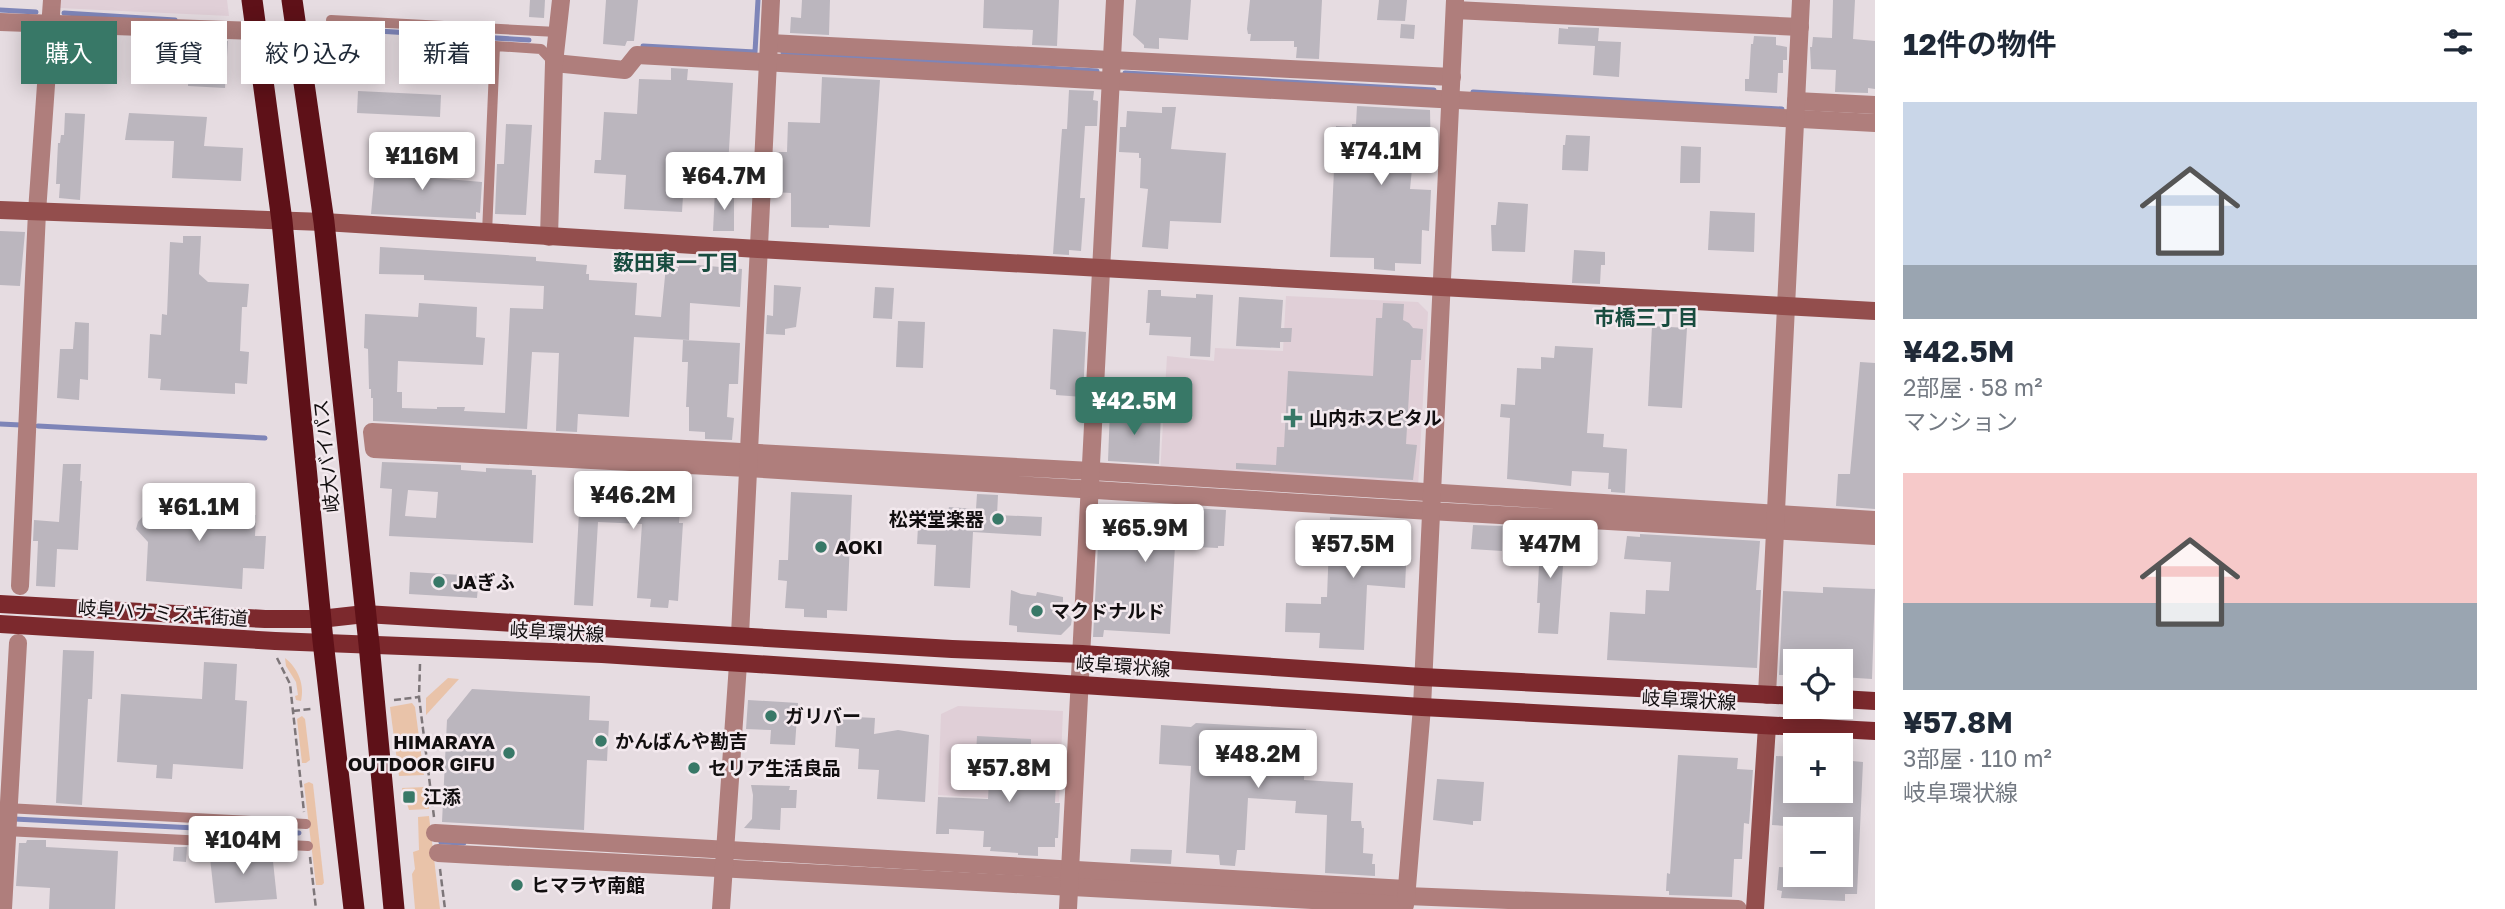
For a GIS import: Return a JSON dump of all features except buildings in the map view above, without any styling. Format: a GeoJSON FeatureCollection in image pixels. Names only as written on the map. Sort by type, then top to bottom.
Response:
{"type":"FeatureCollection","features":[{"type":"Feature","properties":{"kind":"highway","name":"岐大バイパス"},"geometry":{"type":"LineString","coordinates":[[252,0],[255,21]]}},
{"type":"Feature","properties":{"kind":"highway","name":"岐大バイパス"},"geometry":{"type":"LineString","coordinates":[[292,0],[324,222],[394,909]]}},
{"type":"Feature","properties":{"kind":"highway","name":"岐大バイパス"},"geometry":{"type":"LineString","coordinates":[[263,84],[282,221],[320,619],[354,909]]}},
{"type":"Feature","properties":{"kind":"main road","name":"岐阜ハナミズキ街道"},"geometry":{"type":"LineString","coordinates":[[0,604],[320,619],[365,614]]}},
{"type":"Feature","properties":{"kind":"main road","name":"岐阜環状線"},"geometry":{"type":"LineString","coordinates":[[365,614],[952,649],[1082,654],[1422,677],[1783,696]]}},
{"type":"Feature","properties":{"kind":"main road","name":"岐阜ハナミズキ街道"},"geometry":{"type":"LineString","coordinates":[[0,624],[369,644]]}},
{"type":"Feature","properties":{"kind":"main road","name":"岐阜環状線"},"geometry":{"type":"LineString","coordinates":[[369,644],[602,654],[1422,707],[1875,731]]}},
{"type":"Feature","properties":{"kind":"main road"},"geometry":{"type":"LineString","coordinates":[[1853,700],[1875,701]]}},
{"type":"Feature","properties":{"kind":"street"},"geometry":{"type":"LineString","coordinates":[[51,21],[52,0]]}},
{"type":"Feature","properties":{"kind":"street"},"geometry":{"type":"LineString","coordinates":[[549,237],[554,63],[561,0]]}},
{"type":"Feature","properties":{"kind":"street"},"geometry":{"type":"LineString","coordinates":[[740,635],[771,0]]}},
{"type":"Feature","properties":{"kind":"street"},"geometry":{"type":"LineString","coordinates":[[1068,909],[1115,0]]}},
{"type":"Feature","properties":{"kind":"street"},"geometry":{"type":"LineString","coordinates":[[1767,695],[1801,0]]}},
{"type":"Feature","properties":{"kind":"street"},"geometry":{"type":"LineString","coordinates":[[1406,900],[1422,707],[1455,5],[1800,27]]}},
{"type":"Feature","properties":{"kind":"street"},"geometry":{"type":"LineString","coordinates":[[0,22],[21,23]]}},
{"type":"Feature","properties":{"kind":"street"},"geometry":{"type":"LineString","coordinates":[[117,27],[241,31]]}},
{"type":"Feature","properties":{"kind":"street"},"geometry":{"type":"LineString","coordinates":[[769,43],[1452,78]]}},
{"type":"Feature","properties":{"kind":"street"},"geometry":{"type":"LineString","coordinates":[[554,63],[625,70],[637,55],[1451,99],[1795,110],[1875,105]]}},
{"type":"Feature","properties":{"kind":"street"},"geometry":{"type":"LineString","coordinates":[[20,586],[37,212],[47,84]]}},
{"type":"Feature","properties":{"kind":"street"},"geometry":{"type":"LineString","coordinates":[[1795,110],[1875,123]]}},
{"type":"Feature","properties":{"kind":"street"},"geometry":{"type":"LineString","coordinates":[[0,210],[324,222],[1875,312]]}},
{"type":"Feature","properties":{"kind":"street"},"geometry":{"type":"LineString","coordinates":[[748,460],[374,449],[372,432],[748,460],[1775,523],[1875,537]]}},
{"type":"Feature","properties":{"kind":"street"},"geometry":{"type":"LineString","coordinates":[[1775,523],[1875,520]]}},
{"type":"Feature","properties":{"kind":"street"},"geometry":{"type":"LineString","coordinates":[[2,909],[4,808],[18,643]]}},
{"type":"Feature","properties":{"kind":"street"},"geometry":{"type":"LineString","coordinates":[[721,909],[738,664]]}},
{"type":"Feature","properties":{"kind":"street"},"geometry":{"type":"LineString","coordinates":[[1755,909],[1767,726]]}},
{"type":"Feature","properties":{"kind":"street"},"geometry":{"type":"LineString","coordinates":[[436,832],[725,849],[1070,878],[1406,900],[1738,909]]}},
{"type":"Feature","properties":{"kind":"street"},"geometry":{"type":"LineString","coordinates":[[438,853],[724,868],[1070,878]]}},
{"type":"Feature","properties":{"kind":"lane"},"geometry":{"type":"LineString","coordinates":[[331,20],[556,33]]}},
{"type":"Feature","properties":{"kind":"lane"},"geometry":{"type":"LineString","coordinates":[[487,233],[495,46],[541,49],[554,63]]}},
{"type":"Feature","properties":{"kind":"lane"},"geometry":{"type":"LineString","coordinates":[[4,808],[306,824]]}},
{"type":"Feature","properties":{"kind":"lane"},"geometry":{"type":"LineString","coordinates":[[3,831],[308,846]]}},
{"type":"Feature","properties":{"kind":"path"},"geometry":{"type":"LineString","coordinates":[[275,641],[277,658],[290,684],[306,824]]}},
{"type":"Feature","properties":{"kind":"path"},"geometry":{"type":"LineString","coordinates":[[421,647],[419,697],[436,832]]}},
{"type":"Feature","properties":{"kind":"path"},"geometry":{"type":"LineString","coordinates":[[308,846],[316,909]]}},
{"type":"Feature","properties":{"kind":"path"},"geometry":{"type":"LineString","coordinates":[[438,853],[445,909]]}},
{"type":"Feature","properties":{"kind":"shaded area"},"geometry":{"type":"Polygon","coordinates":[[[58,0],[227,0],[229,16],[58,8],[58,0]]]}},
{"type":"Feature","properties":{"kind":"shaded area","name":"山内ホスピタル"},"geometry":{"type":"Polygon","coordinates":[[[1286,296],[1418,302],[1428,312],[1418,487],[1160,474],[1167,356],[1214,361],[1215,348],[1283,351],[1286,296]]]}},
{"type":"Feature","properties":{"kind":"shaded area"},"geometry":{"type":"Polygon","coordinates":[[[285,658],[299,677],[301,701],[296,700],[296,682],[286,666],[285,658]]]}},
{"type":"Feature","properties":{"kind":"shaded area"},"geometry":{"type":"Polygon","coordinates":[[[448,678],[459,679],[426,715],[426,698],[448,678]]]}},
{"type":"Feature","properties":{"kind":"shaded area"},"geometry":{"type":"Polygon","coordinates":[[[412,703],[415,707],[424,775],[399,776],[390,707],[412,703]]]}},
{"type":"Feature","properties":{"kind":"shaded area"},"geometry":{"type":"Polygon","coordinates":[[[958,706],[1063,711],[1059,802],[938,795],[941,714],[958,706]]]}},
{"type":"Feature","properties":{"kind":"shaded area"},"geometry":{"type":"Polygon","coordinates":[[[302,716],[305,719],[310,760],[306,763],[302,763],[297,719],[302,716]]]}},
{"type":"Feature","properties":{"kind":"shaded area"},"geometry":{"type":"Polygon","coordinates":[[[304,784],[313,784],[324,883],[322,885],[316,885],[304,784]]]}},
{"type":"Feature","properties":{"kind":"shaded area"},"geometry":{"type":"Polygon","coordinates":[[[426,787],[429,809],[409,810],[402,788],[426,787]]]}},
{"type":"Feature","properties":{"kind":"shaded area"},"geometry":{"type":"Polygon","coordinates":[[[429,816],[440,909],[415,909],[412,874],[415,869],[413,852],[419,850],[418,817],[429,816]]]}},
{"type":"Feature","properties":{"kind":"waterway"},"geometry":{"type":"LineString","coordinates":[[643,46],[755,52],[758,0]]}},
{"type":"Feature","properties":{"kind":"waterway"},"geometry":{"type":"LineString","coordinates":[[0,10],[36,12]]}},
{"type":"Feature","properties":{"kind":"waterway"},"geometry":{"type":"LineString","coordinates":[[64,13],[175,20]]}},
{"type":"Feature","properties":{"kind":"waterway"},"geometry":{"type":"LineString","coordinates":[[385,31],[529,40]]}},
{"type":"Feature","properties":{"kind":"waterway"},"geometry":{"type":"LineString","coordinates":[[783,53],[1097,71]]}},
{"type":"Feature","properties":{"kind":"waterway"},"geometry":{"type":"LineString","coordinates":[[1125,73],[1434,90]]}},
{"type":"Feature","properties":{"kind":"waterway"},"geometry":{"type":"LineString","coordinates":[[1473,92],[1782,109]]}},
{"type":"Feature","properties":{"kind":"waterway"},"geometry":{"type":"LineString","coordinates":[[0,424],[21,425]]}},
{"type":"Feature","properties":{"kind":"waterway"},"geometry":{"type":"LineString","coordinates":[[38,426],[265,438]]}},
{"type":"Feature","properties":{"kind":"waterway"},"geometry":{"type":"LineString","coordinates":[[14,819],[299,833]]}},
{"type":"Feature","properties":{"kind":"waterway"},"geometry":{"type":"LineString","coordinates":[[441,842],[464,843]]}},
{"type":"Feature","properties":{"kind":"place","name":"山内ホスピタル"},"geometry":{"type":"Point","coordinates":[1293,418]}},
{"type":"Feature","properties":{"kind":"place","name":"松栄堂楽器"},"geometry":{"type":"Point","coordinates":[998,519]}},
{"type":"Feature","properties":{"kind":"place","name":"AOKI"},"geometry":{"type":"Point","coordinates":[821,547]}},
{"type":"Feature","properties":{"kind":"place","name":"JAぎふ"},"geometry":{"type":"Point","coordinates":[439,582]}},
{"type":"Feature","properties":{"kind":"place","name":"マクドナルド"},"geometry":{"type":"Point","coordinates":[1037,611]}},
{"type":"Feature","properties":{"kind":"place","name":"ガリバー"},"geometry":{"type":"Point","coordinates":[771,716]}},
{"type":"Feature","properties":{"kind":"place","name":"かんばんや勘吉"},"geometry":{"type":"Point","coordinates":[601,741]}},
{"type":"Feature","properties":{"kind":"place","name":"HIMARAYA OUTDOOR GIFU"},"geometry":{"type":"Point","coordinates":[509,753]}},
{"type":"Feature","properties":{"kind":"place","name":"セリア生活良品"},"geometry":{"type":"Point","coordinates":[694,768]}},
{"type":"Feature","properties":{"kind":"place","name":"江添"},"geometry":{"type":"Point","coordinates":[409,797]}},
{"type":"Feature","properties":{"kind":"place","name":"ヒマラヤ南館"},"geometry":{"type":"Point","coordinates":[517,885]}},
{"type":"Feature","properties":{"kind":"district","name":"薮田東一丁目"},"geometry":{"type":"Point","coordinates":[676,263]}},
{"type":"Feature","properties":{"kind":"district","name":"市橋三丁目"},"geometry":{"type":"Point","coordinates":[1646,318]}}]}
